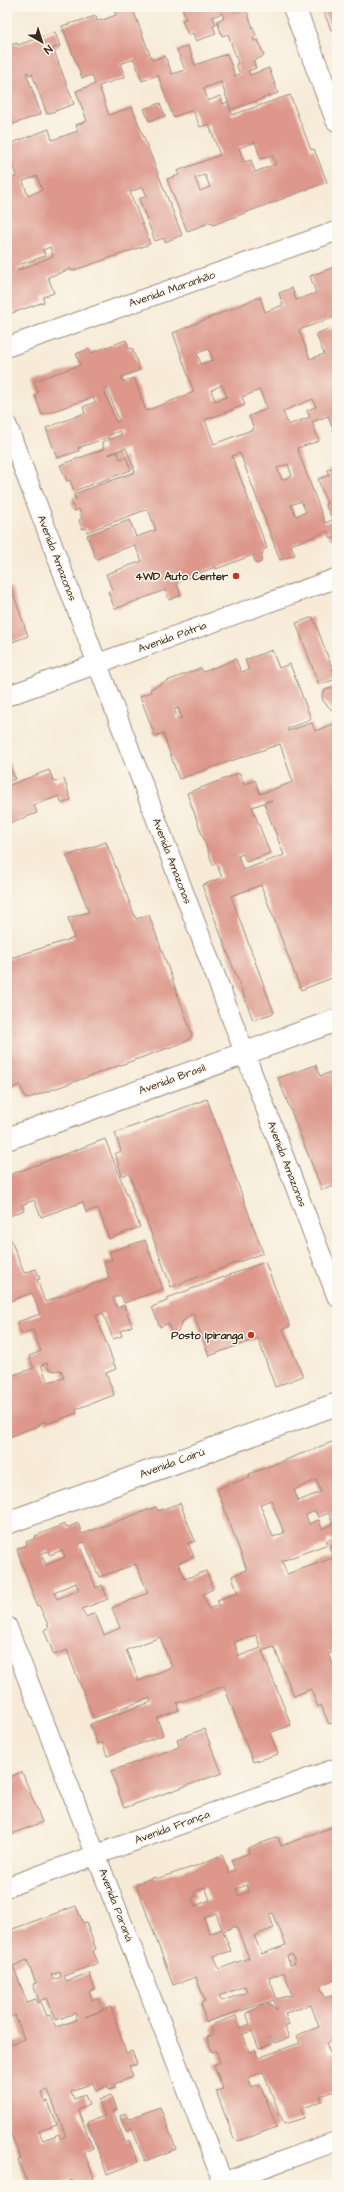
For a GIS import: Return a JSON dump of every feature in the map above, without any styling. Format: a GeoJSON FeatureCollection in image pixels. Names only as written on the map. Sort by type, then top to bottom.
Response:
{"type":"FeatureCollection","features":[{"type":"Feature","properties":{"kind":"main road"},"geometry":{"type":"LineString","coordinates":[[294,7],[337,120]]}},
{"type":"Feature","properties":{"kind":"main road","name":"Avenida Brasil"},"geometry":{"type":"LineString","coordinates":[[7,1139],[337,1020]]}},
{"type":"Feature","properties":{"kind":"main road","name":"Avenida Cairú"},"geometry":{"type":"LineString","coordinates":[[7,1523],[337,1404]]}},
{"type":"Feature","properties":{"kind":"street","name":"Avenida Maranhão"},"geometry":{"type":"LineString","coordinates":[[7,347],[337,231]]}},
{"type":"Feature","properties":{"kind":"street","name":"Avenida Amazonas"},"geometry":{"type":"LineString","coordinates":[[7,425],[337,1296]]}},
{"type":"Feature","properties":{"kind":"street","name":"Avenida Pátria"},"geometry":{"type":"LineString","coordinates":[[7,696],[337,578]]}},
{"type":"Feature","properties":{"kind":"street","name":"Avenida Paraná"},"geometry":{"type":"LineString","coordinates":[[7,1626],[97,1855],[221,2184]]}},
{"type":"Feature","properties":{"kind":"street","name":"Avenida França"},"geometry":{"type":"LineString","coordinates":[[7,1887],[337,1768]]}},
{"type":"Feature","properties":{"kind":"street"},"geometry":{"type":"LineString","coordinates":[[221,2184],[337,2141]]}},
{"type":"Feature","properties":{"kind":"building"},"geometry":{"type":"Polygon","coordinates":[[[122,7],[132,7],[152,60],[165,56],[172,74],[185,70],[177,50],[188,46],[195,65],[227,54],[235,76],[240,74],[236,64],[238,63],[228,34],[222,36],[217,21],[224,18],[222,13],[213,17],[216,25],[213,26],[216,34],[196,41],[193,33],[188,35],[182,20],[186,19],[182,7],[239,7],[234,9],[235,13],[246,9],[256,36],[253,38],[254,41],[258,40],[264,56],[253,61],[256,68],[248,71],[250,75],[269,68],[278,93],[231,110],[221,82],[204,88],[208,101],[220,96],[223,104],[228,102],[232,115],[290,95],[311,150],[314,149],[327,182],[213,225],[212,222],[187,231],[167,179],[179,175],[177,171],[220,155],[209,124],[200,127],[193,110],[173,117],[158,75],[142,81],[134,59],[120,64],[125,77],[99,86],[109,115],[132,107],[182,235],[165,242],[164,238],[155,241],[139,199],[147,196],[143,187],[130,192],[150,244],[72,271],[71,269],[48,277],[54,293],[43,297],[44,302],[9,314],[7,308],[7,180],[17,176],[7,153],[7,145],[49,129],[52,140],[78,131],[76,125],[87,121],[76,91],[95,84],[92,75],[82,78],[62,26],[96,16],[97,21],[103,20],[116,15],[114,10],[122,7]],[[255,142],[239,148],[244,162],[251,160],[255,172],[276,164],[272,155],[261,159],[255,142]],[[205,175],[195,178],[200,191],[210,187],[205,175]],[[37,176],[23,181],[28,196],[42,190],[37,176]],[[50,247],[43,250],[45,256],[22,264],[23,267],[17,269],[18,271],[53,256],[50,247]]]}},
{"type":"Feature","properties":{"kind":"building"},"geometry":{"type":"Polygon","coordinates":[[[322,7],[337,7],[337,37],[334,29],[331,30],[322,7]]]}},
{"type":"Feature","properties":{"kind":"building"},"geometry":{"type":"Polygon","coordinates":[[[55,32],[60,46],[53,48],[74,104],[47,114],[32,74],[29,75],[28,72],[26,73],[41,114],[11,125],[7,114],[7,46],[17,43],[18,45],[55,32]]]}},
{"type":"Feature","properties":{"kind":"building"},"geometry":{"type":"Polygon","coordinates":[[[160,103],[165,116],[149,121],[144,109],[160,103]]]}},
{"type":"Feature","properties":{"kind":"building"},"geometry":{"type":"Polygon","coordinates":[[[337,266],[337,316],[299,330],[310,359],[324,354],[316,334],[337,326],[337,440],[328,416],[312,422],[319,441],[297,448],[325,523],[333,520],[325,504],[327,504],[318,479],[329,475],[327,470],[337,466],[337,537],[331,539],[328,531],[291,545],[295,555],[280,560],[240,453],[232,456],[267,548],[263,550],[261,562],[256,564],[253,555],[216,569],[215,567],[176,582],[181,595],[169,600],[165,590],[115,609],[108,592],[112,590],[106,574],[142,561],[134,545],[96,559],[87,535],[130,520],[136,537],[156,530],[148,509],[87,532],[86,528],[82,529],[79,520],[82,518],[79,509],[75,511],[71,501],[76,499],[74,494],[135,472],[126,448],[109,455],[117,452],[120,459],[126,457],[131,470],[74,491],[70,480],[67,481],[60,465],[104,449],[102,442],[121,435],[120,431],[109,435],[109,437],[78,448],[79,451],[57,458],[46,428],[85,413],[83,407],[95,402],[93,397],[42,415],[35,395],[38,393],[34,381],[80,365],[76,354],[89,349],[91,353],[126,340],[129,349],[132,348],[140,370],[121,377],[123,382],[134,378],[146,411],[194,392],[173,333],[260,297],[265,312],[283,305],[279,293],[292,288],[296,300],[316,293],[310,276],[337,266]],[[209,349],[197,353],[201,364],[213,360],[209,349]],[[222,385],[211,390],[215,401],[227,397],[222,385]],[[107,388],[104,389],[116,422],[119,421],[107,388]],[[260,390],[242,397],[245,405],[205,420],[214,444],[254,429],[249,416],[267,409],[260,390]],[[313,399],[283,411],[288,425],[310,417],[307,410],[316,407],[313,399]],[[288,464],[277,468],[282,480],[292,476],[288,464]],[[301,501],[291,505],[296,516],[306,512],[301,501]]]}},
{"type":"Feature","properties":{"kind":"building"},"geometry":{"type":"Polygon","coordinates":[[[11,587],[28,636],[7,644],[7,588],[11,587]]]}},
{"type":"Feature","properties":{"kind":"building"},"geometry":{"type":"Polygon","coordinates":[[[313,617],[336,679],[319,685],[296,623],[313,617]]]}},
{"type":"Feature","properties":{"kind":"building"},"geometry":{"type":"Polygon","coordinates":[[[272,650],[279,668],[290,664],[311,719],[287,729],[288,731],[312,723],[315,731],[333,724],[337,728],[337,976],[301,990],[261,885],[231,896],[274,1013],[253,1020],[202,885],[222,878],[217,864],[213,865],[187,793],[240,773],[244,785],[255,780],[260,794],[293,782],[280,744],[179,779],[163,733],[155,736],[140,696],[151,692],[150,689],[167,681],[201,668],[203,672],[236,659],[241,672],[249,670],[245,660],[272,650]],[[178,708],[174,709],[178,719],[182,718],[178,708]],[[272,800],[252,807],[270,853],[246,862],[243,854],[238,856],[243,870],[284,855],[264,803],[272,800]]]}},
{"type":"Feature","properties":{"kind":"building"},"geometry":{"type":"Polygon","coordinates":[[[337,686],[337,715],[323,701],[322,695],[325,690],[337,686]]]}},
{"type":"Feature","properties":{"kind":"building"},"geometry":{"type":"Polygon","coordinates":[[[7,757],[15,779],[7,782],[7,757]]]}},
{"type":"Feature","properties":{"kind":"building"},"geometry":{"type":"Polygon","coordinates":[[[49,770],[54,782],[64,779],[71,800],[62,804],[59,796],[34,805],[37,813],[7,824],[7,786],[49,770]]]}},
{"type":"Feature","properties":{"kind":"building"},"geometry":{"type":"Polygon","coordinates":[[[106,842],[136,919],[149,915],[192,1034],[190,1039],[185,1042],[26,1099],[20,1085],[7,1090],[7,959],[74,938],[68,918],[89,912],[67,856],[106,842]]]}},
{"type":"Feature","properties":{"kind":"building"},"geometry":{"type":"Polygon","coordinates":[[[316,1065],[320,1076],[337,1070],[337,1185],[322,1190],[278,1078],[316,1065]]]}},
{"type":"Feature","properties":{"kind":"building"},"geometry":{"type":"Polygon","coordinates":[[[207,1099],[263,1253],[171,1287],[129,1173],[122,1176],[115,1154],[121,1151],[115,1133],[207,1099]]]}},
{"type":"Feature","properties":{"kind":"building"},"geometry":{"type":"Polygon","coordinates":[[[105,1139],[140,1227],[109,1239],[98,1208],[86,1212],[83,1202],[41,1217],[34,1200],[22,1205],[24,1210],[7,1217],[7,1176],[105,1139]]]}},
{"type":"Feature","properties":{"kind":"building"},"geometry":{"type":"Polygon","coordinates":[[[7,1230],[24,1273],[36,1269],[40,1279],[37,1280],[45,1302],[109,1278],[104,1262],[112,1260],[109,1252],[145,1240],[163,1289],[124,1303],[121,1295],[113,1298],[117,1308],[124,1305],[132,1326],[120,1331],[122,1336],[113,1339],[103,1313],[96,1316],[116,1369],[106,1373],[114,1395],[76,1409],[77,1413],[46,1424],[45,1421],[39,1424],[40,1425],[9,1437],[7,1434],[7,1377],[34,1368],[29,1356],[41,1351],[33,1330],[21,1334],[17,1322],[40,1314],[32,1293],[7,1302],[7,1230]],[[47,1363],[41,1365],[48,1382],[64,1378],[61,1370],[55,1371],[49,1369],[47,1363]]]}},
{"type":"Feature","properties":{"kind":"building"},"geometry":{"type":"Polygon","coordinates":[[[265,1262],[290,1326],[283,1329],[303,1376],[275,1387],[258,1338],[209,1356],[193,1313],[182,1322],[178,1331],[172,1334],[168,1323],[160,1327],[152,1307],[167,1301],[167,1298],[265,1262]]]}},
{"type":"Feature","properties":{"kind":"building"},"geometry":{"type":"Polygon","coordinates":[[[337,1440],[337,1651],[328,1654],[337,1672],[337,1721],[329,1724],[321,1705],[318,1707],[311,1689],[294,1696],[274,1647],[262,1651],[291,1725],[270,1733],[278,1754],[253,1762],[224,1686],[177,1703],[179,1710],[157,1718],[163,1735],[107,1756],[102,1742],[97,1744],[90,1724],[151,1702],[150,1698],[93,1718],[67,1650],[54,1655],[44,1630],[49,1627],[39,1605],[37,1606],[17,1549],[27,1545],[26,1542],[36,1538],[35,1536],[65,1524],[66,1528],[78,1523],[82,1534],[156,1507],[158,1511],[180,1503],[195,1541],[188,1543],[194,1557],[178,1563],[185,1579],[206,1571],[213,1589],[203,1594],[209,1609],[219,1605],[217,1600],[238,1593],[232,1576],[247,1570],[217,1489],[250,1477],[249,1474],[337,1440]],[[316,1480],[294,1490],[298,1501],[321,1492],[316,1480]],[[271,1500],[260,1504],[273,1537],[284,1533],[271,1500]],[[315,1511],[306,1515],[309,1524],[319,1520],[322,1529],[333,1524],[329,1513],[318,1517],[315,1511]],[[331,1539],[326,1541],[328,1544],[282,1561],[287,1574],[333,1558],[329,1547],[334,1545],[331,1539]],[[85,1542],[79,1544],[96,1588],[102,1585],[108,1599],[82,1609],[86,1617],[95,1613],[104,1635],[120,1628],[112,1608],[148,1593],[136,1564],[99,1577],[85,1542]],[[62,1550],[50,1555],[48,1551],[41,1554],[46,1565],[65,1557],[62,1550]],[[76,1583],[54,1592],[57,1599],[79,1590],[76,1583]],[[256,1635],[234,1642],[239,1656],[261,1648],[256,1635]],[[160,1637],[126,1650],[139,1681],[172,1667],[160,1637]]]}},
{"type":"Feature","properties":{"kind":"building"},"geometry":{"type":"Polygon","coordinates":[[[204,1729],[222,1773],[124,1808],[111,1771],[179,1747],[177,1739],[204,1729]]]}},
{"type":"Feature","properties":{"kind":"building"},"geometry":{"type":"Polygon","coordinates":[[[22,1772],[42,1822],[7,1836],[7,1778],[22,1772]]]}},
{"type":"Feature","properties":{"kind":"building"},"geometry":{"type":"Polygon","coordinates":[[[337,1825],[337,1979],[320,1985],[325,1998],[337,1993],[337,2090],[320,2096],[322,2101],[301,2109],[304,2118],[284,2124],[263,2072],[248,2078],[252,2087],[260,2084],[277,2127],[238,2141],[234,2139],[216,2091],[223,2089],[214,2065],[220,2062],[216,2051],[212,2052],[207,2037],[213,2035],[211,2030],[214,2024],[236,2016],[240,2028],[250,2024],[246,2013],[269,2003],[277,2010],[274,2000],[206,2022],[201,2003],[205,2001],[196,1977],[173,1985],[136,1884],[155,1877],[156,1879],[196,1866],[222,1855],[229,1873],[235,1870],[231,1860],[249,1853],[248,1848],[278,1837],[281,1846],[337,1825]],[[247,1885],[236,1889],[238,1896],[249,1892],[247,1885]],[[205,1887],[194,1892],[196,1896],[192,1898],[195,1906],[210,1900],[205,1887]],[[216,1913],[204,1918],[210,1934],[222,1929],[216,1913]],[[273,1913],[269,1914],[274,1928],[254,1936],[262,1954],[286,1945],[273,1913]],[[236,1926],[223,1931],[231,1951],[214,1956],[219,1969],[249,1958],[236,1926]],[[292,1954],[287,1956],[290,1965],[295,1963],[292,1954]],[[284,1972],[269,1978],[277,1999],[292,1995],[284,1972]],[[245,1986],[219,1996],[222,2001],[247,1992],[245,1986]],[[311,2005],[285,2013],[289,2025],[285,2027],[289,2038],[274,2043],[271,2037],[269,2037],[272,2044],[259,2049],[252,2031],[243,2034],[249,2052],[255,2050],[258,2058],[300,2043],[297,2035],[319,2027],[311,2005]],[[332,2040],[326,2043],[330,2053],[336,2051],[332,2040]]]}},
{"type":"Feature","properties":{"kind":"building"},"geometry":{"type":"Polygon","coordinates":[[[76,1906],[83,1923],[86,1922],[96,1949],[93,1951],[98,1963],[64,1976],[66,1981],[89,1973],[95,1989],[89,1992],[92,2000],[98,1998],[103,2010],[85,2017],[111,2007],[126,2053],[132,2051],[137,2064],[129,2066],[133,2077],[114,2084],[115,2088],[109,2090],[108,2086],[96,2091],[93,2083],[71,2091],[74,2099],[85,2095],[89,2105],[78,2110],[93,2148],[84,2152],[94,2178],[77,2185],[74,2185],[72,2180],[60,2185],[59,2183],[55,2185],[28,2185],[18,2160],[21,2159],[7,2124],[7,2035],[11,2044],[24,2039],[15,2015],[7,2019],[7,1931],[76,1906]],[[27,1960],[13,1966],[27,2002],[36,1999],[38,2003],[41,2002],[47,2016],[50,2015],[56,2027],[77,2020],[75,2013],[56,2020],[47,1998],[39,2001],[33,1984],[36,1983],[27,1960]],[[60,1972],[51,1975],[53,1980],[61,1977],[60,1972]],[[48,2090],[42,2092],[45,2102],[48,2101],[57,2125],[39,2131],[43,2140],[59,2134],[60,2139],[66,2136],[48,2090]]]}},
{"type":"Feature","properties":{"kind":"building"},"geometry":{"type":"Polygon","coordinates":[[[111,2095],[117,2109],[113,2111],[125,2142],[129,2140],[138,2162],[107,2174],[87,2122],[105,2116],[99,2100],[111,2095]]]}},
{"type":"Feature","properties":{"kind":"building"},"geometry":{"type":"Polygon","coordinates":[[[160,2107],[176,2149],[145,2161],[132,2129],[126,2132],[120,2116],[126,2113],[128,2119],[160,2107]]]}},
{"type":"Feature","properties":{"kind":"place","name":"4WD Auto Center"},"geometry":{"type":"Point","coordinates":[236,576]}},
{"type":"Feature","properties":{"kind":"place","name":"Posto Ipiranga"},"geometry":{"type":"Point","coordinates":[251,1335]}}]}
